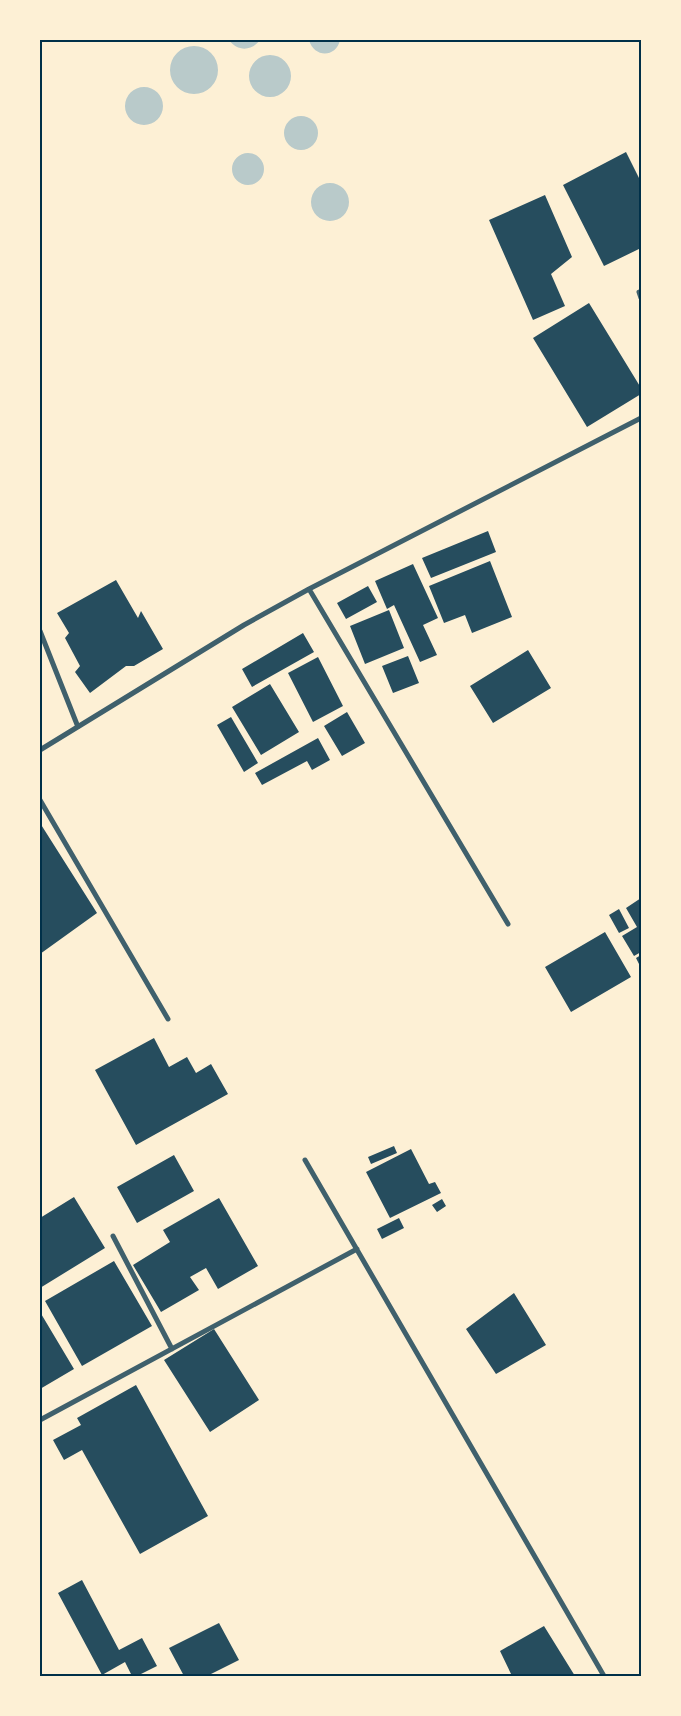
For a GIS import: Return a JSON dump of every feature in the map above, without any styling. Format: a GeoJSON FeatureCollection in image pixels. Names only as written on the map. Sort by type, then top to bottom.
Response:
{"type":"FeatureCollection","features":[{"type":"Feature","properties":{"kind":"street"},"geometry":{"type":"LineString","coordinates":[[40,750],[244,625],[309,589],[641,418]]}},
{"type":"Feature","properties":{"kind":"street"},"geometry":{"type":"LineString","coordinates":[[309,589],[508,924]]}},
{"type":"Feature","properties":{"kind":"street"},"geometry":{"type":"LineString","coordinates":[[40,631],[78,727]]}},
{"type":"Feature","properties":{"kind":"street"},"geometry":{"type":"LineString","coordinates":[[40,800],[168,1019]]}},
{"type":"Feature","properties":{"kind":"street"},"geometry":{"type":"LineString","coordinates":[[305,1160],[604,1676]]}},
{"type":"Feature","properties":{"kind":"street"},"geometry":{"type":"LineString","coordinates":[[113,1236],[172,1349]]}},
{"type":"Feature","properties":{"kind":"street"},"geometry":{"type":"LineString","coordinates":[[40,1420],[357,1249]]}},
{"type":"Feature","properties":{"kind":"shaded area"},"geometry":{"type":"Polygon","coordinates":[[[229,40],[260,40],[252,47],[244,49],[232,44],[229,40]]]}},
{"type":"Feature","properties":{"kind":"shaded area"},"geometry":{"type":"Polygon","coordinates":[[[309,40],[340,40],[334,50],[325,54],[315,50],[309,40]]]}},
{"type":"Feature","properties":{"kind":"shaded area"},"geometry":{"type":"Polygon","coordinates":[[[189,46],[199,46],[208,50],[214,56],[217,61],[217,79],[208,90],[199,94],[189,94],[180,90],[174,84],[170,75],[170,65],[174,56],[180,50],[189,46]]]}},
{"type":"Feature","properties":{"kind":"shaded area"},"geometry":{"type":"Polygon","coordinates":[[[274,55],[282,58],[288,64],[291,76],[288,88],[282,94],[266,97],[258,94],[252,88],[249,72],[252,64],[258,58],[274,55]]]}},
{"type":"Feature","properties":{"kind":"shaded area"},"geometry":{"type":"Polygon","coordinates":[[[144,87],[158,92],[163,106],[158,120],[144,125],[130,120],[125,106],[130,92],[144,87]]]}},
{"type":"Feature","properties":{"kind":"shaded area"},"geometry":{"type":"Polygon","coordinates":[[[301,116],[308,117],[313,121],[317,126],[317,140],[313,145],[308,149],[301,150],[294,149],[289,145],[285,140],[284,133],[285,126],[289,121],[294,117],[301,116]]]}},
{"type":"Feature","properties":{"kind":"shaded area"},"geometry":{"type":"Polygon","coordinates":[[[248,153],[254,154],[259,158],[263,163],[263,175],[259,180],[254,184],[248,185],[242,184],[237,180],[233,175],[232,169],[233,163],[237,158],[242,154],[248,153]]]}},
{"type":"Feature","properties":{"kind":"shaded area"},"geometry":{"type":"Polygon","coordinates":[[[330,183],[344,188],[349,202],[344,216],[330,221],[316,216],[311,202],[316,188],[330,183]]]}},
{"type":"Feature","properties":{"kind":"building"},"geometry":{"type":"Polygon","coordinates":[[[626,152],[641,182],[641,248],[604,266],[563,185],[626,152]]]}},
{"type":"Feature","properties":{"kind":"building"},"geometry":{"type":"Polygon","coordinates":[[[545,195],[572,257],[551,274],[565,306],[533,320],[489,220],[545,195]]]}},
{"type":"Feature","properties":{"kind":"building"},"geometry":{"type":"Polygon","coordinates":[[[589,303],[641,388],[641,394],[587,427],[533,338],[589,303]]]}},
{"type":"Feature","properties":{"kind":"building"},"geometry":{"type":"Polygon","coordinates":[[[488,531],[496,552],[431,578],[422,558],[488,531]]]}},
{"type":"Feature","properties":{"kind":"building"},"geometry":{"type":"Polygon","coordinates":[[[490,561],[512,617],[472,633],[465,615],[444,623],[429,586],[490,561]]]}},
{"type":"Feature","properties":{"kind":"building"},"geometry":{"type":"Polygon","coordinates":[[[413,564],[438,618],[423,625],[437,655],[420,662],[394,605],[387,609],[375,581],[413,564]]]}},
{"type":"Feature","properties":{"kind":"building"},"geometry":{"type":"Polygon","coordinates":[[[116,580],[138,618],[141,611],[163,649],[134,666],[126,666],[90,693],[75,672],[80,666],[65,638],[69,633],[57,613],[116,580]]]}},
{"type":"Feature","properties":{"kind":"building"},"geometry":{"type":"Polygon","coordinates":[[[368,586],[377,602],[346,619],[337,603],[368,586]]]}},
{"type":"Feature","properties":{"kind":"building"},"geometry":{"type":"Polygon","coordinates":[[[389,610],[404,648],[365,664],[350,626],[389,610]]]}},
{"type":"Feature","properties":{"kind":"building"},"geometry":{"type":"Polygon","coordinates":[[[303,633],[314,652],[252,687],[242,669],[303,633]]]}},
{"type":"Feature","properties":{"kind":"building"},"geometry":{"type":"Polygon","coordinates":[[[528,650],[551,688],[493,723],[470,686],[528,650]]]}},
{"type":"Feature","properties":{"kind":"building"},"geometry":{"type":"Polygon","coordinates":[[[408,656],[419,683],[393,693],[382,666],[408,656]]]}},
{"type":"Feature","properties":{"kind":"building"},"geometry":{"type":"Polygon","coordinates":[[[318,657],[343,706],[313,722],[288,673],[318,657]]]}},
{"type":"Feature","properties":{"kind":"building"},"geometry":{"type":"Polygon","coordinates":[[[270,684],[299,732],[261,755],[232,707],[270,684]]]}},
{"type":"Feature","properties":{"kind":"building"},"geometry":{"type":"Polygon","coordinates":[[[347,712],[365,743],[342,756],[324,726],[347,712]]]}},
{"type":"Feature","properties":{"kind":"building"},"geometry":{"type":"Polygon","coordinates":[[[231,717],[258,763],[244,772],[217,725],[231,717]]]}},
{"type":"Feature","properties":{"kind":"building"},"geometry":{"type":"Polygon","coordinates":[[[318,738],[330,760],[312,770],[307,761],[262,785],[255,773],[318,738]]]}},
{"type":"Feature","properties":{"kind":"building"},"geometry":{"type":"Polygon","coordinates":[[[40,823],[97,913],[40,954],[40,823]]]}},
{"type":"Feature","properties":{"kind":"building"},"geometry":{"type":"Polygon","coordinates":[[[641,898],[641,952],[634,956],[622,936],[637,927],[626,908],[641,898]]]}},
{"type":"Feature","properties":{"kind":"building"},"geometry":{"type":"Polygon","coordinates":[[[619,909],[629,928],[619,933],[609,915],[619,909]]]}},
{"type":"Feature","properties":{"kind":"building"},"geometry":{"type":"Polygon","coordinates":[[[605,932],[631,977],[571,1012],[545,967],[605,932]]]}},
{"type":"Feature","properties":{"kind":"building"},"geometry":{"type":"Polygon","coordinates":[[[641,955],[641,968],[636,958],[641,955]]]}},
{"type":"Feature","properties":{"kind":"building"},"geometry":{"type":"Polygon","coordinates":[[[154,1038],[169,1067],[187,1057],[196,1073],[211,1064],[228,1094],[136,1145],[95,1070],[154,1038]]]}},
{"type":"Feature","properties":{"kind":"building"},"geometry":{"type":"Polygon","coordinates":[[[394,1146],[397,1153],[371,1164],[368,1157],[394,1146]]]}},
{"type":"Feature","properties":{"kind":"building"},"geometry":{"type":"Polygon","coordinates":[[[411,1149],[429,1184],[435,1182],[441,1193],[390,1218],[366,1172],[411,1149]]]}},
{"type":"Feature","properties":{"kind":"building"},"geometry":{"type":"Polygon","coordinates":[[[174,1155],[194,1191],[137,1223],[117,1187],[174,1155]]]}},
{"type":"Feature","properties":{"kind":"building"},"geometry":{"type":"Polygon","coordinates":[[[74,1197],[105,1248],[40,1288],[40,1218],[74,1197]]]}},
{"type":"Feature","properties":{"kind":"building"},"geometry":{"type":"Polygon","coordinates":[[[219,1198],[258,1266],[218,1289],[206,1268],[190,1277],[199,1290],[161,1312],[133,1265],[170,1242],[163,1230],[219,1198]]]}},
{"type":"Feature","properties":{"kind":"building"},"geometry":{"type":"Polygon","coordinates":[[[442,1199],[446,1206],[437,1212],[432,1205],[442,1199]]]}},
{"type":"Feature","properties":{"kind":"building"},"geometry":{"type":"Polygon","coordinates":[[[399,1218],[404,1228],[382,1239],[377,1229],[399,1218]]]}},
{"type":"Feature","properties":{"kind":"building"},"geometry":{"type":"Polygon","coordinates":[[[114,1261],[152,1326],[82,1366],[45,1301],[114,1261]]]}},
{"type":"Feature","properties":{"kind":"building"},"geometry":{"type":"Polygon","coordinates":[[[514,1293],[546,1345],[496,1374],[466,1329],[514,1293]]]}},
{"type":"Feature","properties":{"kind":"building"},"geometry":{"type":"Polygon","coordinates":[[[40,1312],[74,1369],[40,1389],[40,1312]]]}},
{"type":"Feature","properties":{"kind":"building"},"geometry":{"type":"Polygon","coordinates":[[[214,1329],[259,1400],[210,1432],[164,1360],[214,1329]]]}},
{"type":"Feature","properties":{"kind":"building"},"geometry":{"type":"Polygon","coordinates":[[[136,1385],[208,1516],[140,1554],[82,1450],[64,1460],[53,1440],[81,1425],[77,1418],[136,1385]]]}},
{"type":"Feature","properties":{"kind":"building"},"geometry":{"type":"Polygon","coordinates":[[[82,1580],[119,1650],[142,1638],[157,1666],[137,1676],[132,1676],[125,1662],[102,1675],[58,1593],[82,1580]]]}},
{"type":"Feature","properties":{"kind":"building"},"geometry":{"type":"Polygon","coordinates":[[[219,1623],[239,1660],[207,1676],[184,1676],[169,1648],[219,1623]]]}},
{"type":"Feature","properties":{"kind":"building"},"geometry":{"type":"Polygon","coordinates":[[[544,1626],[575,1676],[512,1676],[500,1651],[544,1626]]]}}]}
